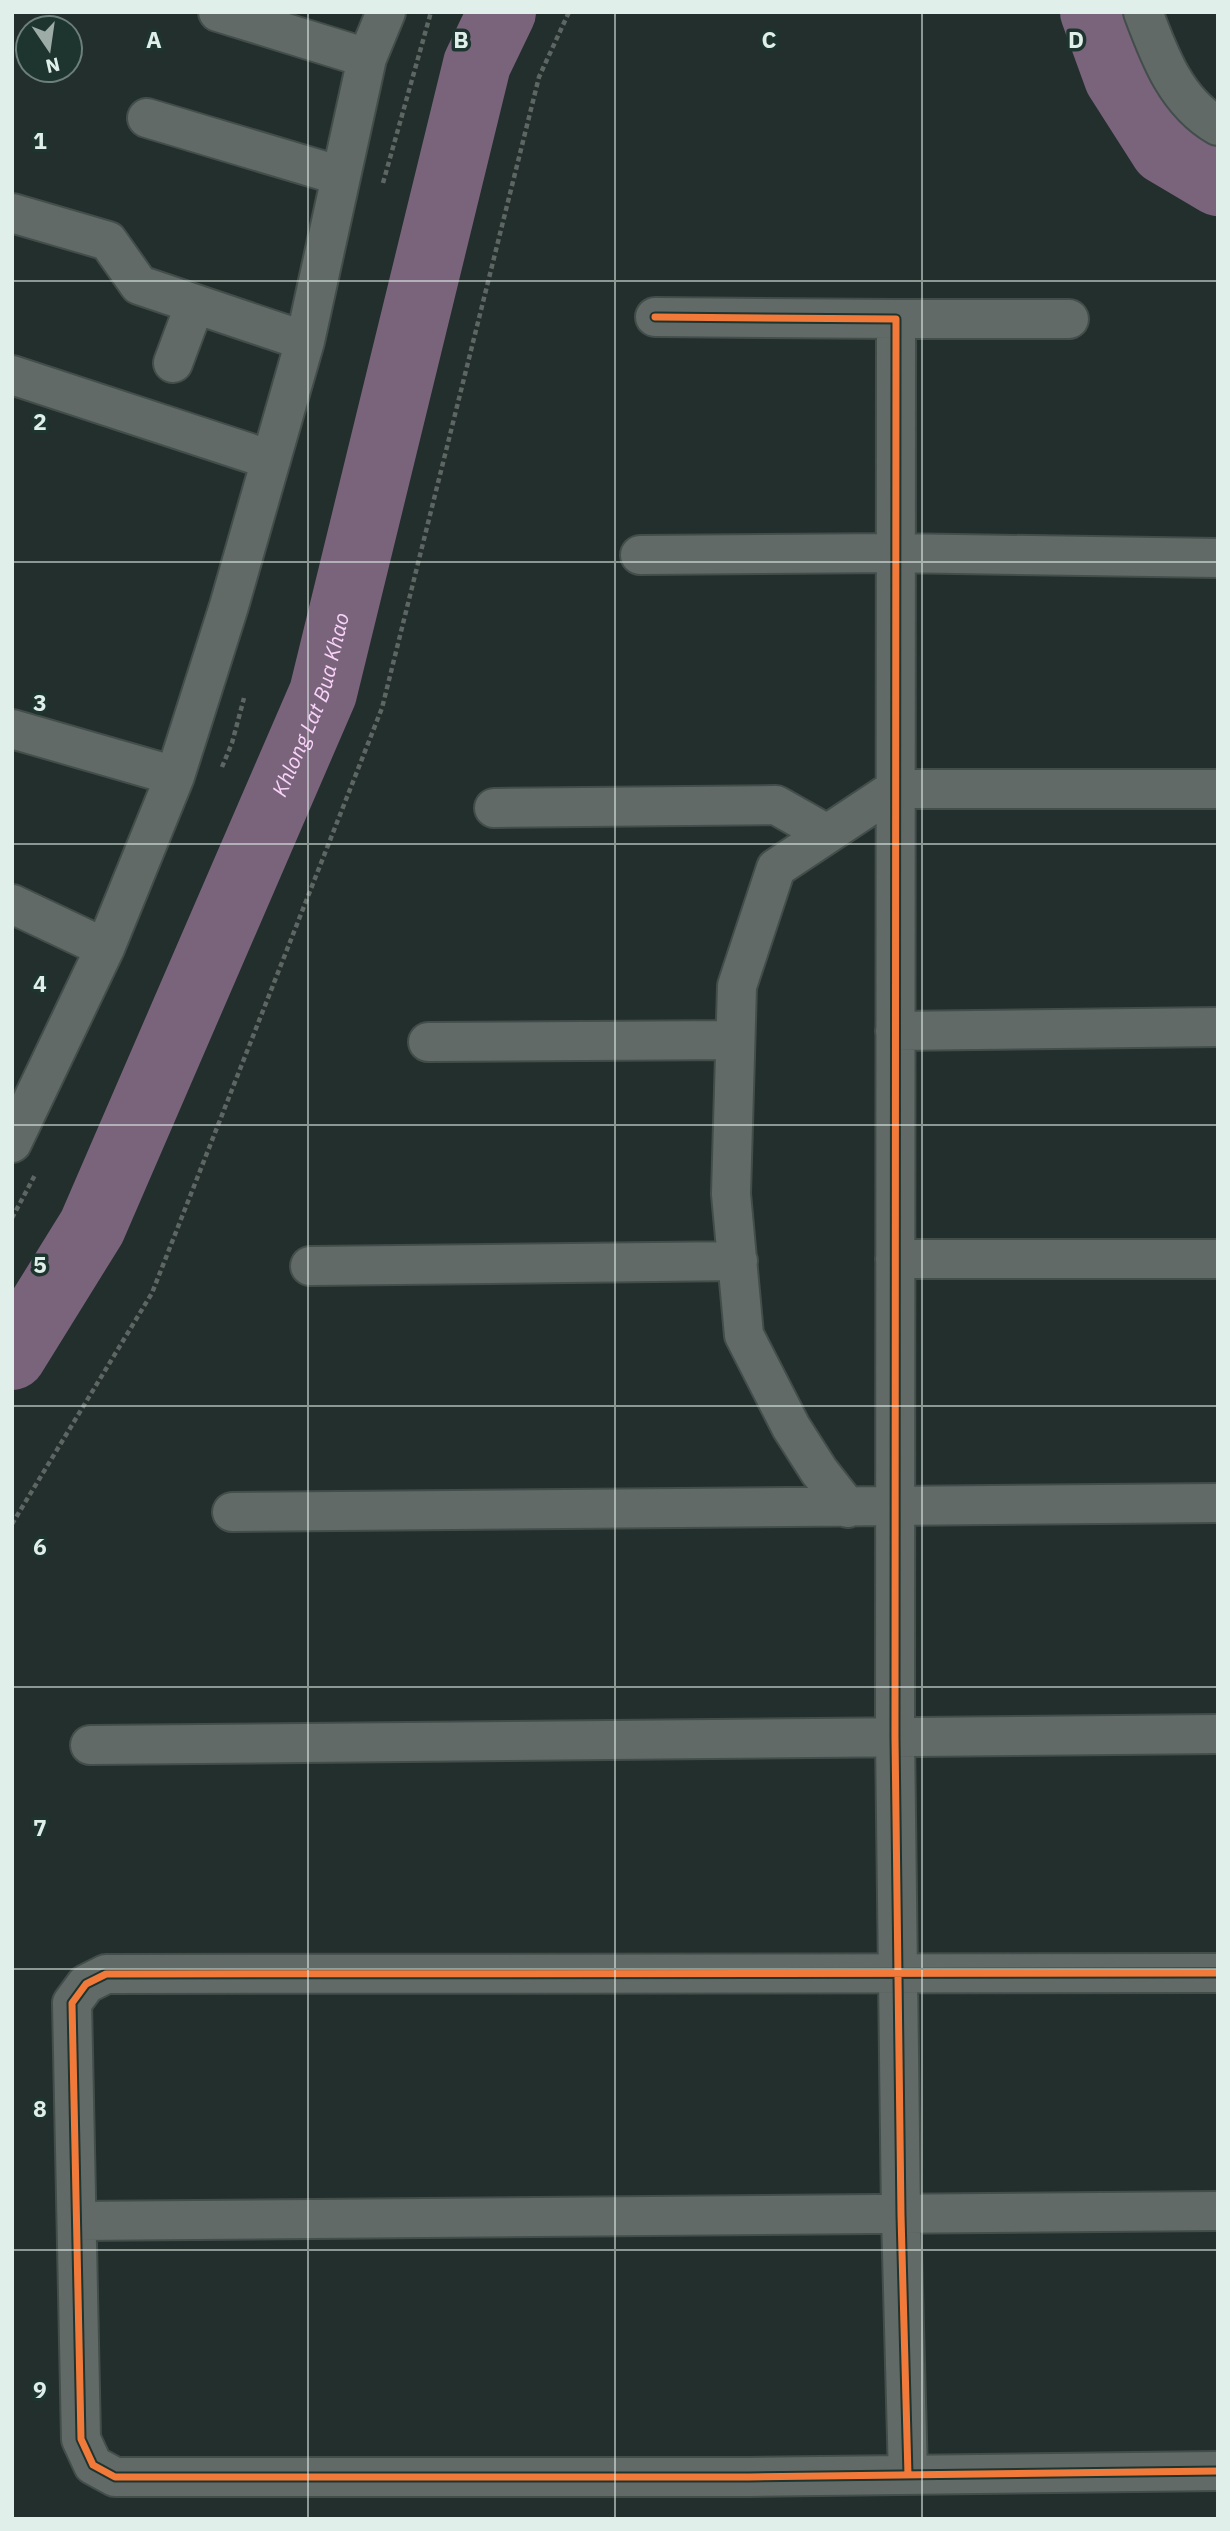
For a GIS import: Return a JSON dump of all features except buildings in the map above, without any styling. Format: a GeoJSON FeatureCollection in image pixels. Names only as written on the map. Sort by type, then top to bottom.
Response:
{"type":"FeatureCollection","features":[{"type":"Feature","properties":{"kind":"street"},"geometry":{"type":"LineString","coordinates":[[218,12],[367,58]]}},
{"type":"Feature","properties":{"kind":"street"},"geometry":{"type":"LineString","coordinates":[[13,1141],[105,948],[175,776],[229,606],[305,341],[367,58],[386,12]]}},
{"type":"Feature","properties":{"kind":"street"},"geometry":{"type":"LineString","coordinates":[[1143,12],[1162,61],[1182,95],[1218,126]]}},
{"type":"Feature","properties":{"kind":"street"},"geometry":{"type":"LineString","coordinates":[[148,118],[341,176]]}},
{"type":"Feature","properties":{"kind":"street"},"geometry":{"type":"LineString","coordinates":[[12,213],[108,241],[139,285],[305,341]]}},
{"type":"Feature","properties":{"kind":"street"},"geometry":{"type":"LineString","coordinates":[[173,363],[195,304]]}},
{"type":"Feature","properties":{"kind":"street"},"geometry":{"type":"LineString","coordinates":[[655,317],[1069,320]]}},
{"type":"Feature","properties":{"kind":"street"},"geometry":{"type":"LineString","coordinates":[[896,319],[895,1737],[901,2215],[908,2475]]}},
{"type":"Feature","properties":{"kind":"street"},"geometry":{"type":"LineString","coordinates":[[12,375],[271,460]]}},
{"type":"Feature","properties":{"kind":"street"},"geometry":{"type":"LineString","coordinates":[[640,555],[895,553],[1218,558]]}},
{"type":"Feature","properties":{"kind":"street"},"geometry":{"type":"LineString","coordinates":[[12,729],[175,776]]}},
{"type":"Feature","properties":{"kind":"street"},"geometry":{"type":"LineString","coordinates":[[848,1508],[819,1471],[791,1427],[744,1335],[731,1194],[737,986],[776,868],[895,789],[1218,789]]}},
{"type":"Feature","properties":{"kind":"street"},"geometry":{"type":"LineString","coordinates":[[494,808],[776,805],[827,834]]}},
{"type":"Feature","properties":{"kind":"street"},"geometry":{"type":"LineString","coordinates":[[12,904],[105,948]]}},
{"type":"Feature","properties":{"kind":"street"},"geometry":{"type":"LineString","coordinates":[[895,1031],[1218,1027]]}},
{"type":"Feature","properties":{"kind":"street"},"geometry":{"type":"LineString","coordinates":[[428,1042],[735,1040]]}},
{"type":"Feature","properties":{"kind":"street"},"geometry":{"type":"LineString","coordinates":[[895,1259],[1218,1259]]}},
{"type":"Feature","properties":{"kind":"street"},"geometry":{"type":"LineString","coordinates":[[310,1266],[738,1261]]}},
{"type":"Feature","properties":{"kind":"street"},"geometry":{"type":"LineString","coordinates":[[232,1512],[1218,1503]]}},
{"type":"Feature","properties":{"kind":"street"},"geometry":{"type":"LineString","coordinates":[[90,1745],[1218,1734]]}},
{"type":"Feature","properties":{"kind":"street"},"geometry":{"type":"LineString","coordinates":[[1218,1973],[106,1974],[86,1984],[72,2003],[81,2439],[93,2465],[115,2477],[908,2475],[1218,2471]]}},
{"type":"Feature","properties":{"kind":"street"},"geometry":{"type":"LineString","coordinates":[[76,2221],[1218,2211]]}},
{"type":"Feature","properties":{"kind":"path"},"geometry":{"type":"LineString","coordinates":[[12,1524],[152,1293],[382,708],[539,77],[569,12]]}},
{"type":"Feature","properties":{"kind":"waterway","name":"Khlong Lat Bua Khao"},"geometry":{"type":"LineString","coordinates":[[12,1356],[92,1227],[323,693],[477,64],[502,12]]}},
{"type":"Feature","properties":{"kind":"waterway"},"geometry":{"type":"LineString","coordinates":[[1094,12],[1118,78],[1164,150],[1218,182]]}},
{"type":"Feature","properties":{"kind":"cycle path"},"geometry":{"type":"LineString","coordinates":[[655,317],[896,319],[895,1737],[901,2215],[908,2475]]}},
{"type":"Feature","properties":{"kind":"cycle path"},"geometry":{"type":"LineString","coordinates":[[1218,1973],[106,1974],[86,1984],[72,2003],[81,2439],[93,2465],[115,2477],[749,2477],[1218,2471]]}}]}
